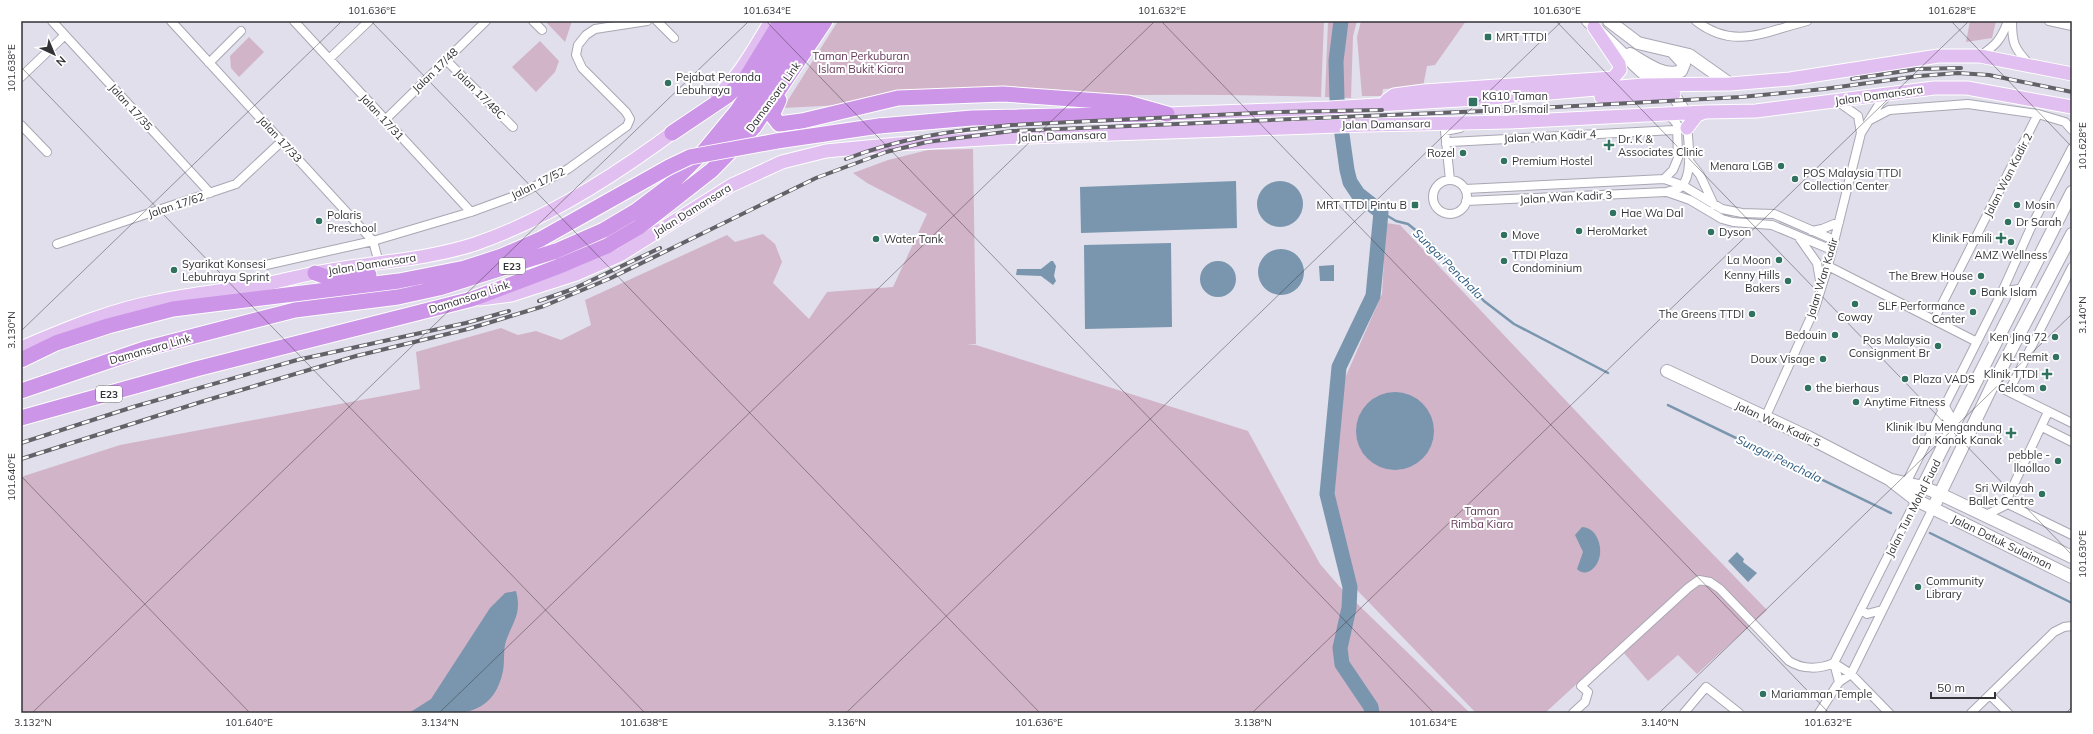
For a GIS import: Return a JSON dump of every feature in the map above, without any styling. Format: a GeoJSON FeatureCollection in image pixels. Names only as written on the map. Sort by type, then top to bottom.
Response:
{"type":"FeatureCollection","features":[{"type":"Feature","properties":{"kind":"highway"},"geometry":{"type":"LineString","coordinates":[[672,132],[728,96],[746,78],[781,21]]}},
{"type":"Feature","properties":{"kind":"highway","name":"Damansara Link"},"geometry":{"type":"LineString","coordinates":[[21,391],[166,344],[295,310],[398,297],[439,288],[556,251],[604,230],[636,211],[669,186],[704,151],[737,111],[796,21]]}},
{"type":"Feature","properties":{"kind":"highway"},"geometry":{"type":"LineString","coordinates":[[669,205],[748,116],[810,21]]}},
{"type":"Feature","properties":{"kind":"highway","name":"Damansara Link"},"geometry":{"type":"LineString","coordinates":[[21,418],[196,369],[472,299],[557,267],[607,246],[639,227],[669,205],[712,170],[754,127],[825,21]]}},
{"type":"Feature","properties":{"kind":"highway"},"geometry":{"type":"LineString","coordinates":[[788,78],[772,115],[779,124],[802,121],[898,98],[1003,94],[1128,104],[1168,114]]}},
{"type":"Feature","properties":{"kind":"highway"},"geometry":{"type":"LineString","coordinates":[[21,360],[56,343],[108,326],[173,309],[399,281],[465,268],[502,256],[541,239],[669,167],[690,158],[777,141],[879,126],[972,118],[1168,114]]}},
{"type":"Feature","properties":{"kind":"highway"},"geometry":{"type":"LineString","coordinates":[[315,273],[329,278],[339,278],[430,267],[443,273]]}},
{"type":"Feature","properties":{"kind":"main road","name":"Jalan Damansara"},"geometry":{"type":"LineString","coordinates":[[21,348],[85,321],[157,301],[270,283],[315,273],[442,252],[475,244],[520,225],[564,203],[616,171],[672,132],[724,90],[744,65],[771,21]]}},
{"type":"Feature","properties":{"kind":"main road"},"geometry":{"type":"LineString","coordinates":[[1609,21],[1638,43],[1689,55],[1730,84]]}},
{"type":"Feature","properties":{"kind":"main road","name":"Jalan Damansara"},"geometry":{"type":"LineString","coordinates":[[1591,24],[1642,72],[1671,89]]}},
{"type":"Feature","properties":{"kind":"main road"},"geometry":{"type":"LineString","coordinates":[[1382,104],[1394,95],[1424,90],[1613,78],[1620,70],[1619,64],[1591,24]]}},
{"type":"Feature","properties":{"kind":"main road"},"geometry":{"type":"LineString","coordinates":[[1608,41],[1648,65],[1660,70],[1676,73],[1681,71],[1684,64],[1673,52]]}},
{"type":"Feature","properties":{"kind":"main road","name":"Jalan Damansara"},"geometry":{"type":"LineString","coordinates":[[1168,114],[1364,106],[1491,98],[1643,85],[1671,89],[1798,78],[1938,56],[1980,56],[2029,64],[2072,74]]}},
{"type":"Feature","properties":{"kind":"main road"},"geometry":{"type":"LineString","coordinates":[[1980,56],[2001,65],[2072,83]]}},
{"type":"Feature","properties":{"kind":"main road"},"geometry":{"type":"LineString","coordinates":[[1602,79],[1643,85]]}},
{"type":"Feature","properties":{"kind":"main road","name":"Jalan Damansara"},"geometry":{"type":"LineString","coordinates":[[472,299],[487,300],[510,295],[576,274],[620,255],[732,185],[782,162],[826,151],[898,144],[1000,138],[1482,122],[1756,111],[1934,88],[1967,88],[2072,107]]}},
{"type":"Feature","properties":{"kind":"main road"},"geometry":{"type":"LineString","coordinates":[[1491,98],[1551,100],[1671,89],[1686,114]]}},
{"type":"Feature","properties":{"kind":"main road"},"geometry":{"type":"LineString","coordinates":[[1682,130],[1697,115],[1705,112]]}},
{"type":"Feature","properties":{"kind":"main road","name":"Jalan Tun Mohd Fuad"},"geometry":{"type":"LineString","coordinates":[[1916,500],[2072,192]]}},
{"type":"Feature","properties":{"kind":"main road","name":"Jalan Tun Mohd Fuad"},"geometry":{"type":"LineString","coordinates":[[1933,508],[1993,384],[2072,234]]}},
{"type":"Feature","properties":{"kind":"main road","name":"Jalan Wan Kadir 5"},"geometry":{"type":"LineString","coordinates":[[1667,371],[1888,479],[1916,500]]}},
{"type":"Feature","properties":{"kind":"main road"},"geometry":{"type":"LineString","coordinates":[[1943,408],[1956,423],[1980,390],[1986,385],[1993,384]]}},
{"type":"Feature","properties":{"kind":"main road"},"geometry":{"type":"LineString","coordinates":[[1950,474],[1949,484],[1953,492],[1965,505]]}},
{"type":"Feature","properties":{"kind":"main road","name":"Jalan Wan Kadir 5"},"geometry":{"type":"LineString","coordinates":[[1888,479],[1923,487]]}},
{"type":"Feature","properties":{"kind":"main road","name":"Jalan Datuk Sulaiman"},"geometry":{"type":"LineString","coordinates":[[1923,487],[1965,505],[2072,557]]}},
{"type":"Feature","properties":{"kind":"main road","name":"Jalan Datuk Sulaiman"},"geometry":{"type":"LineString","coordinates":[[1916,500],[2072,576]]}},
{"type":"Feature","properties":{"kind":"street","name":"Jalan 17/35"},"geometry":{"type":"LineString","coordinates":[[52,21],[210,194]]}},
{"type":"Feature","properties":{"kind":"street","name":"Jalan 17/33"},"geometry":{"type":"LineString","coordinates":[[171,21],[373,241],[379,263]]}},
{"type":"Feature","properties":{"kind":"street","name":"Jalan 17/31"},"geometry":{"type":"LineString","coordinates":[[294,21],[471,212]]}},
{"type":"Feature","properties":{"kind":"street"},"geometry":{"type":"LineString","coordinates":[[329,59],[369,21]]}},
{"type":"Feature","properties":{"kind":"street","name":"Jalan 17/48"},"geometry":{"type":"LineString","coordinates":[[385,120],[486,21]]}},
{"type":"Feature","properties":{"kind":"street"},"geometry":{"type":"LineString","coordinates":[[533,21],[542,30]]}},
{"type":"Feature","properties":{"kind":"street","name":"Jalan 17/52"},"geometry":{"type":"LineString","coordinates":[[266,265],[373,241],[471,212],[520,194],[568,169],[627,126],[630,119],[626,112],[582,68],[576,55],[578,45],[586,35],[595,29],[647,21]]}},
{"type":"Feature","properties":{"kind":"street"},"geometry":{"type":"LineString","coordinates":[[657,21],[674,38]]}},
{"type":"Feature","properties":{"kind":"street"},"geometry":{"type":"LineString","coordinates":[[1696,21],[1718,35],[1728,37],[1758,35],[1808,21]]}},
{"type":"Feature","properties":{"kind":"street"},"geometry":{"type":"LineString","coordinates":[[1980,56],[1996,45],[2002,37],[2008,21]]}},
{"type":"Feature","properties":{"kind":"street"},"geometry":{"type":"LineString","coordinates":[[2012,21],[2014,46],[2029,64]]}},
{"type":"Feature","properties":{"kind":"street"},"geometry":{"type":"LineString","coordinates":[[2049,21],[2072,26]]}},
{"type":"Feature","properties":{"kind":"street"},"geometry":{"type":"LineString","coordinates":[[209,63],[241,31]]}},
{"type":"Feature","properties":{"kind":"street"},"geometry":{"type":"LineString","coordinates":[[21,77],[65,35]]}},
{"type":"Feature","properties":{"kind":"street","name":"Jalan 17/48C"},"geometry":{"type":"LineString","coordinates":[[446,60],[513,127]]}},
{"type":"Feature","properties":{"kind":"street","name":"Jalan Wan Kadir"},"geometry":{"type":"LineString","coordinates":[[1765,418],[1810,321],[1828,266],[1861,133],[1880,103],[1891,93]]}},
{"type":"Feature","properties":{"kind":"street","name":"Jalan Wan Kadir"},"geometry":{"type":"LineString","coordinates":[[1837,101],[1858,116],[1861,133]]}},
{"type":"Feature","properties":{"kind":"street"},"geometry":{"type":"LineString","coordinates":[[1869,121],[1889,110],[1968,104],[2038,114],[2065,122],[2072,130]]}},
{"type":"Feature","properties":{"kind":"street"},"geometry":{"type":"LineString","coordinates":[[1660,114],[1675,120],[1682,130],[1689,161],[1700,175],[1715,205]]}},
{"type":"Feature","properties":{"kind":"street"},"geometry":{"type":"LineString","coordinates":[[1664,179],[1672,170],[1678,158],[1686,114]]}},
{"type":"Feature","properties":{"kind":"street","name":"Jalan Wan Kadir 2"},"geometry":{"type":"LineString","coordinates":[[1934,320],[2038,114]]}},
{"type":"Feature","properties":{"kind":"street"},"geometry":{"type":"LineString","coordinates":[[1450,180],[1445,131],[1482,122]]}},
{"type":"Feature","properties":{"kind":"street"},"geometry":{"type":"LineString","coordinates":[[21,125],[47,152]]}},
{"type":"Feature","properties":{"kind":"street","name":"Jalan Wan Kadir 4"},"geometry":{"type":"LineString","coordinates":[[1446,144],[1450,142],[1498,139],[1682,130]]}},
{"type":"Feature","properties":{"kind":"street","name":"Jalan 17/62"},"geometry":{"type":"LineString","coordinates":[[57,244],[210,194],[236,184],[282,142]]}},
{"type":"Feature","properties":{"kind":"street","name":"Jalan Tun Mohd Fuad"},"geometry":{"type":"LineString","coordinates":[[1906,483],[2002,292],[2032,225],[2072,148]]}},
{"type":"Feature","properties":{"kind":"street"},"geometry":{"type":"LineString","coordinates":[[1682,185],[1689,161]]}},
{"type":"Feature","properties":{"kind":"street","name":"Jalan Wan Kadir 3"},"geometry":{"type":"LineString","coordinates":[[1465,190],[1664,179],[1682,185],[1715,205],[1737,213],[1774,214],[1834,240]]}},
{"type":"Feature","properties":{"kind":"street"},"geometry":{"type":"LineString","coordinates":[[1450,180],[1460,183],[1465,190],[1466,201],[1460,210],[1451,214],[1445,214],[1436,208],[1432,198],[1435,187],[1444,181],[1450,180]]}},
{"type":"Feature","properties":{"kind":"street","name":"Jalan Wan Kadir 3"},"geometry":{"type":"LineString","coordinates":[[1466,201],[1666,192],[1676,189],[1682,185]]}},
{"type":"Feature","properties":{"kind":"street","name":"Jalan Wan Kadir 3"},"geometry":{"type":"LineString","coordinates":[[1666,192],[1690,200],[1722,219],[1739,223],[1772,225],[1800,238],[1832,250]]}},
{"type":"Feature","properties":{"kind":"street"},"geometry":{"type":"LineString","coordinates":[[1811,231],[1822,229],[1839,222]]}},
{"type":"Feature","properties":{"kind":"street"},"geometry":{"type":"LineString","coordinates":[[1800,238],[1817,263],[1821,287]]}},
{"type":"Feature","properties":{"kind":"street"},"geometry":{"type":"LineString","coordinates":[[1828,266],[1977,342]]}},
{"type":"Feature","properties":{"kind":"street"},"geometry":{"type":"LineString","coordinates":[[2009,391],[2072,267]]}},
{"type":"Feature","properties":{"kind":"street"},"geometry":{"type":"LineString","coordinates":[[2002,292],[2024,288]]}},
{"type":"Feature","properties":{"kind":"street"},"geometry":{"type":"LineString","coordinates":[[1993,384],[2072,423]]}},
{"type":"Feature","properties":{"kind":"street"},"geometry":{"type":"LineString","coordinates":[[2008,504],[2007,499],[2048,412]]}},
{"type":"Feature","properties":{"kind":"street"},"geometry":{"type":"LineString","coordinates":[[2042,427],[2072,442]]}},
{"type":"Feature","properties":{"kind":"street","name":"Jalan Tun Mohd Fuad"},"geometry":{"type":"LineString","coordinates":[[1834,663],[1916,500]]}},
{"type":"Feature","properties":{"kind":"street"},"geometry":{"type":"LineString","coordinates":[[1986,515],[2008,504]]}},
{"type":"Feature","properties":{"kind":"street"},"geometry":{"type":"LineString","coordinates":[[2008,504],[2072,535]]}},
{"type":"Feature","properties":{"kind":"street","name":"Jalan Tun Mohd Fuad"},"geometry":{"type":"LineString","coordinates":[[1851,674],[1933,508]]}},
{"type":"Feature","properties":{"kind":"street"},"geometry":{"type":"LineString","coordinates":[[1573,713],[1585,702],[1588,692],[1582,686],[1699,580],[1710,582],[1720,589],[1789,661],[1795,665],[1815,668],[1834,663],[1851,674],[1889,713]]}},
{"type":"Feature","properties":{"kind":"street"},"geometry":{"type":"LineString","coordinates":[[1861,609],[1867,614],[1882,610]]}},
{"type":"Feature","properties":{"kind":"street"},"geometry":{"type":"LineString","coordinates":[[1970,713],[2054,632],[2064,627],[2072,626]]}},
{"type":"Feature","properties":{"kind":"street"},"geometry":{"type":"LineString","coordinates":[[1834,663],[1839,682]]}},
{"type":"Feature","properties":{"kind":"street"},"geometry":{"type":"LineString","coordinates":[[1819,713],[1839,682],[1851,674]]}},
{"type":"Feature","properties":{"kind":"street"},"geometry":{"type":"LineString","coordinates":[[1684,713],[1706,686],[1739,713]]}},
{"type":"Feature","properties":{"kind":"street"},"geometry":{"type":"LineString","coordinates":[[1990,695],[2008,713]]}},
{"type":"Feature","properties":{"kind":"green space"},"geometry":{"type":"Polygon","coordinates":[[[545,21],[572,21],[565,42],[545,21]]]}},
{"type":"Feature","properties":{"kind":"green space","name":"Taman Perkuburan Islam Bukit Kiara"},"geometry":{"type":"Polygon","coordinates":[[[838,21],[1324,21],[1321,97],[1254,95],[1052,96],[783,108],[838,21]]]}},
{"type":"Feature","properties":{"kind":"green space"},"geometry":{"type":"Polygon","coordinates":[[[1328,21],[1357,21],[1353,36],[1351,98],[1325,97],[1328,21]]]}},
{"type":"Feature","properties":{"kind":"green space"},"geometry":{"type":"Polygon","coordinates":[[[1361,21],[1466,21],[1435,65],[1427,66],[1423,87],[1383,89],[1382,96],[1362,96],[1357,37],[1361,21]]]}},
{"type":"Feature","properties":{"kind":"green space"},"geometry":{"type":"Polygon","coordinates":[[[1970,21],[1996,21],[1992,38],[1966,42],[1970,21]]]}},
{"type":"Feature","properties":{"kind":"green space"},"geometry":{"type":"Polygon","coordinates":[[[249,37],[264,52],[239,77],[231,68],[230,56],[249,37]]]}},
{"type":"Feature","properties":{"kind":"green space"},"geometry":{"type":"Polygon","coordinates":[[[540,41],[559,61],[555,72],[536,92],[512,67],[540,41]]]}},
{"type":"Feature","properties":{"kind":"green space"},"geometry":{"type":"Polygon","coordinates":[[[973,149],[976,344],[966,344],[976,345],[1248,431],[1320,564],[1339,586],[1470,713],[21,713],[21,477],[120,445],[420,389],[416,352],[501,328],[518,335],[536,331],[561,340],[591,325],[585,300],[727,235],[735,242],[763,234],[775,244],[782,262],[773,283],[809,319],[827,292],[893,287],[927,214],[867,183],[853,173],[888,160],[928,150],[973,149]]]}},
{"type":"Feature","properties":{"kind":"green space","name":"Taman Rimba Kiara"},"geometry":{"type":"Polygon","coordinates":[[[1386,223],[1400,225],[1638,477],[1767,610],[1697,674],[1678,655],[1648,681],[1618,646],[1545,713],[1476,713],[1356,589],[1330,492],[1345,378],[1382,294],[1386,223]]]}},
{"type":"Feature","properties":{"kind":"water"},"geometry":{"type":"Polygon","coordinates":[[[1236,181],[1237,228],[1081,233],[1080,187],[1236,181]]]}},
{"type":"Feature","properties":{"kind":"water"},"geometry":{"type":"Polygon","coordinates":[[[1276,181],[1284,181],[1293,185],[1299,191],[1303,204],[1299,217],[1293,223],[1284,227],[1276,227],[1267,223],[1261,217],[1257,208],[1257,200],[1261,191],[1267,185],[1276,181]]]}},
{"type":"Feature","properties":{"kind":"water"},"geometry":{"type":"Polygon","coordinates":[[[1171,243],[1172,327],[1085,329],[1084,245],[1171,243]]]}},
{"type":"Feature","properties":{"kind":"water"},"geometry":{"type":"Polygon","coordinates":[[[1277,249],[1285,249],[1294,253],[1300,259],[1304,272],[1300,285],[1294,291],[1285,295],[1277,295],[1268,291],[1262,285],[1258,276],[1258,268],[1262,259],[1268,253],[1277,249]]]}},
{"type":"Feature","properties":{"kind":"water"},"geometry":{"type":"Polygon","coordinates":[[[1053,261],[1056,266],[1054,276],[1056,281],[1053,285],[1041,276],[1016,275],[1017,269],[1041,269],[1053,261]]]}},
{"type":"Feature","properties":{"kind":"water"},"geometry":{"type":"Polygon","coordinates":[[[1222,261],[1231,266],[1235,272],[1235,286],[1231,292],[1222,297],[1214,297],[1205,292],[1201,286],[1200,275],[1205,266],[1211,262],[1222,261]]]}},
{"type":"Feature","properties":{"kind":"water"},"geometry":{"type":"Polygon","coordinates":[[[1334,265],[1334,281],[1320,281],[1319,266],[1334,265]]]}},
{"type":"Feature","properties":{"kind":"water"},"geometry":{"type":"Polygon","coordinates":[[[1395,392],[1410,395],[1423,403],[1431,416],[1434,431],[1431,446],[1423,459],[1410,467],[1395,470],[1380,467],[1367,459],[1359,446],[1356,431],[1359,416],[1367,403],[1380,395],[1395,392]]]}},
{"type":"Feature","properties":{"kind":"water"},"geometry":{"type":"Polygon","coordinates":[[[1582,527],[1589,529],[1595,534],[1599,543],[1600,551],[1599,559],[1596,565],[1592,570],[1587,572],[1582,572],[1577,569],[1583,552],[1575,535],[1582,527]]]}},
{"type":"Feature","properties":{"kind":"water"},"geometry":{"type":"Polygon","coordinates":[[[1737,552],[1744,559],[1743,562],[1757,573],[1748,582],[1728,561],[1737,552]]]}},
{"type":"Feature","properties":{"kind":"water"},"geometry":{"type":"Polygon","coordinates":[[[516,591],[518,606],[516,617],[505,644],[503,671],[497,688],[489,700],[479,707],[467,712],[439,714],[409,713],[431,699],[490,608],[505,593],[516,591]]]}},
{"type":"Feature","properties":{"kind":"waterway"},"geometry":{"type":"LineString","coordinates":[[1341,21],[1336,61],[1337,99],[1347,170],[1350,182],[1358,194],[1381,212],[1373,296],[1339,367],[1327,494],[1350,587],[1349,608],[1340,648],[1342,664],[1371,707],[1372,713]]}},
{"type":"Feature","properties":{"kind":"waterway","name":"Sungai Penchala"},"geometry":{"type":"LineString","coordinates":[[1381,212],[1396,221],[1408,224],[1429,241],[1484,301],[1514,324],[1608,373]]}},
{"type":"Feature","properties":{"kind":"waterway","name":"Sungai Penchala"},"geometry":{"type":"LineString","coordinates":[[1668,405],[1891,513]]}},
{"type":"Feature","properties":{"kind":"waterway","name":"Sungai Penchala"},"geometry":{"type":"LineString","coordinates":[[1930,533],[2072,603]]}},
{"type":"Feature","properties":{"kind":"railway"},"geometry":{"type":"LineString","coordinates":[[1852,79],[1918,69],[1961,68]]}},
{"type":"Feature","properties":{"kind":"railway"},"geometry":{"type":"LineString","coordinates":[[21,459],[204,401],[356,356],[468,329],[544,306],[611,278],[816,178],[886,152],[927,142],[1012,131],[1485,111],[1741,97],[1824,89],[1919,76],[1958,73],[1989,75],[2072,92]]}},
{"type":"Feature","properties":{"kind":"railway"},"geometry":{"type":"LineString","coordinates":[[846,159],[907,140],[949,132],[1012,125],[1278,112],[1382,110]]}},
{"type":"Feature","properties":{"kind":"railway"},"geometry":{"type":"LineString","coordinates":[[539,301],[573,289],[660,248]]}},
{"type":"Feature","properties":{"kind":"railway"},"geometry":{"type":"LineString","coordinates":[[21,443],[133,407],[297,360],[466,323],[509,311]]}},
{"type":"Feature","properties":{"kind":"place","name":"MRT TTDI"},"geometry":{"type":"Point","coordinates":[1488,37]}},
{"type":"Feature","properties":{"kind":"place","name":"Pejabat Peronda Lebuhraya"},"geometry":{"type":"Point","coordinates":[668,83]}},
{"type":"Feature","properties":{"kind":"place","name":"KG10 Taman Tun Dr Ismail"},"geometry":{"type":"Point","coordinates":[1473,102]}},
{"type":"Feature","properties":{"kind":"place","name":"Dr. K & Associates Clinic"},"geometry":{"type":"Point","coordinates":[1609,145]}},
{"type":"Feature","properties":{"kind":"place","name":"Rozel"},"geometry":{"type":"Point","coordinates":[1463,153]}},
{"type":"Feature","properties":{"kind":"place","name":"Premium Hostel"},"geometry":{"type":"Point","coordinates":[1504,161]}},
{"type":"Feature","properties":{"kind":"place","name":"Menara LGB"},"geometry":{"type":"Point","coordinates":[1781,166]}},
{"type":"Feature","properties":{"kind":"place","name":"POS Malaysia TTDI Collection Center"},"geometry":{"type":"Point","coordinates":[1795,179]}},
{"type":"Feature","properties":{"kind":"place","name":"MRT TTDI Pintu B"},"geometry":{"type":"Point","coordinates":[1415,205]}},
{"type":"Feature","properties":{"kind":"place","name":"Mosin"},"geometry":{"type":"Point","coordinates":[2017,205]}},
{"type":"Feature","properties":{"kind":"place","name":"Hae Wa Dal"},"geometry":{"type":"Point","coordinates":[1613,213]}},
{"type":"Feature","properties":{"kind":"place","name":"Polaris Preschool"},"geometry":{"type":"Point","coordinates":[319,221]}},
{"type":"Feature","properties":{"kind":"place","name":"Dr Sarah"},"geometry":{"type":"Point","coordinates":[2008,222]}},
{"type":"Feature","properties":{"kind":"place","name":"HeroMarket"},"geometry":{"type":"Point","coordinates":[1579,231]}},
{"type":"Feature","properties":{"kind":"place","name":"Dyson"},"geometry":{"type":"Point","coordinates":[1711,232]}},
{"type":"Feature","properties":{"kind":"place","name":"Move"},"geometry":{"type":"Point","coordinates":[1504,235]}},
{"type":"Feature","properties":{"kind":"place","name":"Klinik Famili"},"geometry":{"type":"Point","coordinates":[2001,238]}},
{"type":"Feature","properties":{"kind":"place","name":"Water Tank"},"geometry":{"type":"Point","coordinates":[876,239]}},
{"type":"Feature","properties":{"kind":"place","name":"AMZ Wellness"},"geometry":{"type":"Point","coordinates":[2011,242]}},
{"type":"Feature","properties":{"kind":"place","name":"La Moon"},"geometry":{"type":"Point","coordinates":[1779,260]}},
{"type":"Feature","properties":{"kind":"place","name":"TTDI Plaza Condominium"},"geometry":{"type":"Point","coordinates":[1504,261]}},
{"type":"Feature","properties":{"kind":"place","name":"Syarikat Konsesi Lebuhraya Sprint"},"geometry":{"type":"Point","coordinates":[174,270]}},
{"type":"Feature","properties":{"kind":"place","name":"The Brew House"},"geometry":{"type":"Point","coordinates":[1981,276]}},
{"type":"Feature","properties":{"kind":"place","name":"Kenny Hills Bakers"},"geometry":{"type":"Point","coordinates":[1788,281]}},
{"type":"Feature","properties":{"kind":"place","name":"Bank Islam"},"geometry":{"type":"Point","coordinates":[1973,292]}},
{"type":"Feature","properties":{"kind":"place","name":"Coway"},"geometry":{"type":"Point","coordinates":[1855,304]}},
{"type":"Feature","properties":{"kind":"place","name":"SLF Performance Center"},"geometry":{"type":"Point","coordinates":[1973,312]}},
{"type":"Feature","properties":{"kind":"place","name":"The Greens TTDI"},"geometry":{"type":"Point","coordinates":[1752,314]}},
{"type":"Feature","properties":{"kind":"place","name":"Bedouin"},"geometry":{"type":"Point","coordinates":[1835,335]}},
{"type":"Feature","properties":{"kind":"place","name":"Ken Jing 72"},"geometry":{"type":"Point","coordinates":[2055,337]}},
{"type":"Feature","properties":{"kind":"place","name":"Pos Malaysia Consignment Br"},"geometry":{"type":"Point","coordinates":[1938,346]}},
{"type":"Feature","properties":{"kind":"place","name":"KL Remit"},"geometry":{"type":"Point","coordinates":[2056,357]}},
{"type":"Feature","properties":{"kind":"place","name":"Doux Visage"},"geometry":{"type":"Point","coordinates":[1823,359]}},
{"type":"Feature","properties":{"kind":"place","name":"Klinik TTDI"},"geometry":{"type":"Point","coordinates":[2047,374]}},
{"type":"Feature","properties":{"kind":"place","name":"Plaza VADS"},"geometry":{"type":"Point","coordinates":[1905,379]}},
{"type":"Feature","properties":{"kind":"place","name":"the bierhaus"},"geometry":{"type":"Point","coordinates":[1808,388]}},
{"type":"Feature","properties":{"kind":"place","name":"Celcom"},"geometry":{"type":"Point","coordinates":[2043,388]}},
{"type":"Feature","properties":{"kind":"place","name":"Anytime Fitness"},"geometry":{"type":"Point","coordinates":[1856,402]}},
{"type":"Feature","properties":{"kind":"place","name":"Klinik Ibu Mengandung dan Kanak Kanak"},"geometry":{"type":"Point","coordinates":[2011,433]}},
{"type":"Feature","properties":{"kind":"place","name":"pebble - llaollao"},"geometry":{"type":"Point","coordinates":[2058,461]}},
{"type":"Feature","properties":{"kind":"place","name":"Sri Wilayah Ballet Centre"},"geometry":{"type":"Point","coordinates":[2042,494]}},
{"type":"Feature","properties":{"kind":"place","name":"Community Library"},"geometry":{"type":"Point","coordinates":[1918,587]}},
{"type":"Feature","properties":{"kind":"place","name":"Mariamman Temple"},"geometry":{"type":"Point","coordinates":[1763,694]}}]}
